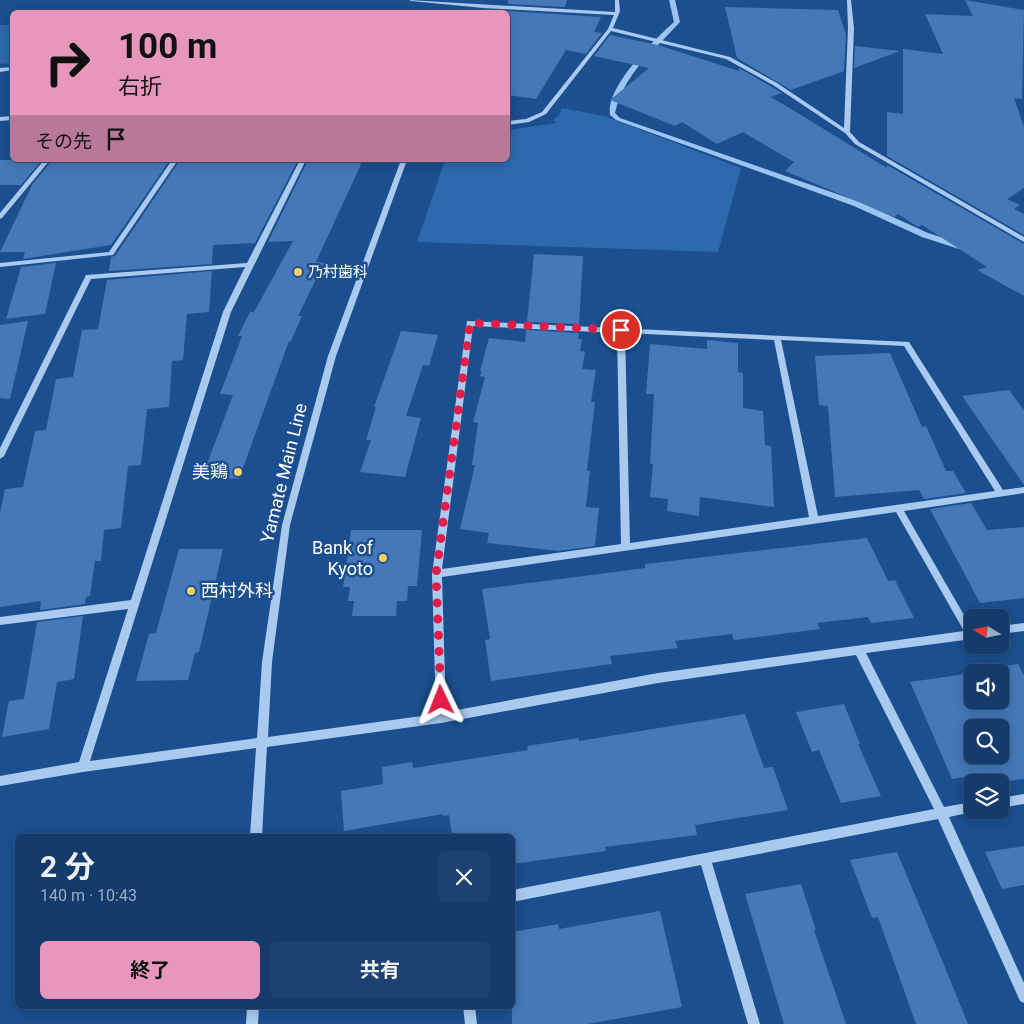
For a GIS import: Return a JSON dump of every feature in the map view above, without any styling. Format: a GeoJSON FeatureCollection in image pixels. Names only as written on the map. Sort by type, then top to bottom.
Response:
{"type":"FeatureCollection","features":[{"type":"Feature","properties":{"kind":"street"},"geometry":{"type":"LineString","coordinates":[[411,0],[464,2],[616,14]]}},
{"type":"Feature","properties":{"kind":"street"},"geometry":{"type":"LineString","coordinates":[[510,123],[527,121],[544,113],[610,29],[616,14],[617,0]]}},
{"type":"Feature","properties":{"kind":"street"},"geometry":{"type":"LineString","coordinates":[[847,132],[851,28],[849,0]]}},
{"type":"Feature","properties":{"kind":"street"},"geometry":{"type":"LineString","coordinates":[[610,29],[728,58],[775,84],[847,132],[856,143],[1024,240]]}},
{"type":"Feature","properties":{"kind":"street"},"geometry":{"type":"LineString","coordinates":[[0,217],[45,162]]}},
{"type":"Feature","properties":{"kind":"street"},"geometry":{"type":"LineString","coordinates":[[0,264],[110,254],[174,162]]}},
{"type":"Feature","properties":{"kind":"street"},"geometry":{"type":"LineString","coordinates":[[83,767],[227,312],[248,265],[271,227],[302,162]]}},
{"type":"Feature","properties":{"kind":"street","name":"Yamate Main Line"},"geometry":{"type":"LineString","coordinates":[[256,834],[267,662],[286,526],[332,356],[403,162]]}},
{"type":"Feature","properties":{"kind":"street"},"geometry":{"type":"LineString","coordinates":[[0,456],[88,277],[248,265]]}},
{"type":"Feature","properties":{"kind":"street"},"geometry":{"type":"LineString","coordinates":[[441,718],[436,574],[470,323],[906,344],[1001,494]]}},
{"type":"Feature","properties":{"kind":"street"},"geometry":{"type":"LineString","coordinates":[[621,330],[626,547]]}},
{"type":"Feature","properties":{"kind":"street"},"geometry":{"type":"LineString","coordinates":[[777,338],[814,520]]}},
{"type":"Feature","properties":{"kind":"street"},"geometry":{"type":"LineString","coordinates":[[436,574],[1024,490]]}},
{"type":"Feature","properties":{"kind":"street"},"geometry":{"type":"LineString","coordinates":[[899,509],[964,620]]}},
{"type":"Feature","properties":{"kind":"street"},"geometry":{"type":"LineString","coordinates":[[0,621],[135,604]]}},
{"type":"Feature","properties":{"kind":"street"},"geometry":{"type":"LineString","coordinates":[[1009,629],[1024,627]]}},
{"type":"Feature","properties":{"kind":"street"},"geometry":{"type":"LineString","coordinates":[[0,781],[83,767],[441,718],[658,678],[964,635]]}},
{"type":"Feature","properties":{"kind":"street"},"geometry":{"type":"LineString","coordinates":[[859,650],[941,812],[1024,997]]}},
{"type":"Feature","properties":{"kind":"street"},"geometry":{"type":"LineString","coordinates":[[1009,802],[1024,799]]}},
{"type":"Feature","properties":{"kind":"street"},"geometry":{"type":"LineString","coordinates":[[515,895],[964,808]]}},
{"type":"Feature","properties":{"kind":"street"},"geometry":{"type":"LineString","coordinates":[[705,858],[754,1024]]}},
{"type":"Feature","properties":{"kind":"street"},"geometry":{"type":"LineString","coordinates":[[252,1024],[253,1009]]}},
{"type":"Feature","properties":{"kind":"street"},"geometry":{"type":"LineString","coordinates":[[469,1009],[471,1024]]}},
{"type":"Feature","properties":{"kind":"shaded area"},"geometry":{"type":"Polygon","coordinates":[[[0,25],[10,25],[10,63],[0,64],[0,25]]]}},
{"type":"Feature","properties":{"kind":"shaded area"},"geometry":{"type":"Polygon","coordinates":[[[562,108],[604,116],[741,168],[718,252],[417,242],[444,162],[510,162],[510,130],[557,123],[553,120],[559,115],[562,108]]]}},
{"type":"Feature","properties":{"kind":"building"},"geometry":{"type":"Polygon","coordinates":[[[508,0],[567,0],[565,7],[508,4],[508,0]]]}},
{"type":"Feature","properties":{"kind":"building"},"geometry":{"type":"Polygon","coordinates":[[[965,0],[1024,10],[1022,99],[1014,98],[1024,127],[1024,188],[1007,199],[1020,205],[1014,209],[1024,214],[1024,235],[887,156],[887,112],[903,114],[903,49],[943,54],[925,14],[973,16],[965,0]]]}},
{"type":"Feature","properties":{"kind":"building"},"geometry":{"type":"Polygon","coordinates":[[[725,7],[838,10],[846,35],[844,71],[791,90],[737,58],[725,7]]]}},
{"type":"Feature","properties":{"kind":"building"},"geometry":{"type":"Polygon","coordinates":[[[510,11],[601,17],[594,32],[602,33],[586,54],[566,50],[536,99],[510,95],[510,11]]]}},
{"type":"Feature","properties":{"kind":"building"},"geometry":{"type":"Polygon","coordinates":[[[610,35],[658,45],[739,71],[739,68],[782,93],[771,97],[887,168],[887,165],[1024,244],[1024,296],[977,270],[987,267],[922,225],[918,227],[898,214],[894,217],[785,171],[794,162],[743,132],[717,144],[682,122],[675,126],[610,100],[649,68],[594,56],[610,35]]]}},
{"type":"Feature","properties":{"kind":"building"},"geometry":{"type":"Polygon","coordinates":[[[855,46],[900,51],[854,68],[855,46]]]}},
{"type":"Feature","properties":{"kind":"building"},"geometry":{"type":"Polygon","coordinates":[[[0,160],[10,160],[10,162],[40,162],[21,185],[0,185],[0,160]]]}},
{"type":"Feature","properties":{"kind":"building"},"geometry":{"type":"Polygon","coordinates":[[[50,162],[169,162],[111,245],[23,259],[25,252],[0,252],[32,185],[50,162]]]}},
{"type":"Feature","properties":{"kind":"building"},"geometry":{"type":"Polygon","coordinates":[[[179,162],[297,162],[255,243],[213,245],[212,264],[109,271],[111,257],[115,256],[179,162]]]}},
{"type":"Feature","properties":{"kind":"building"},"geometry":{"type":"Polygon","coordinates":[[[307,162],[362,162],[316,262],[324,263],[298,316],[302,316],[291,341],[289,341],[239,479],[202,477],[233,395],[220,394],[242,336],[238,336],[250,312],[254,312],[293,241],[268,242],[307,162]]]}},
{"type":"Feature","properties":{"kind":"building"},"geometry":{"type":"Polygon","coordinates":[[[534,254],[583,256],[579,324],[527,322],[534,254]]]}},
{"type":"Feature","properties":{"kind":"building"},"geometry":{"type":"Polygon","coordinates":[[[56,263],[45,314],[6,319],[21,267],[56,263]]]}},
{"type":"Feature","properties":{"kind":"building"},"geometry":{"type":"Polygon","coordinates":[[[212,271],[209,312],[187,314],[183,360],[172,361],[169,407],[147,409],[141,465],[128,466],[121,528],[104,530],[101,561],[95,561],[90,596],[86,597],[85,604],[40,610],[41,601],[0,607],[0,513],[5,489],[23,487],[35,431],[46,430],[56,379],[73,377],[82,330],[98,329],[107,280],[212,271]]]}},
{"type":"Feature","properties":{"kind":"building"},"geometry":{"type":"Polygon","coordinates":[[[28,321],[10,399],[0,398],[0,325],[28,321]]]}},
{"type":"Feature","properties":{"kind":"building"},"geometry":{"type":"Polygon","coordinates":[[[526,330],[579,333],[578,339],[582,339],[580,351],[585,352],[582,369],[596,370],[591,402],[595,402],[587,471],[590,471],[586,507],[599,508],[595,546],[558,551],[487,543],[489,533],[460,529],[475,465],[472,465],[478,423],[473,422],[485,377],[480,376],[482,371],[480,371],[489,338],[525,342],[526,330]]]}},
{"type":"Feature","properties":{"kind":"building"},"geometry":{"type":"Polygon","coordinates":[[[401,331],[438,335],[429,366],[423,365],[406,416],[421,418],[405,477],[360,472],[371,440],[366,440],[376,407],[374,407],[401,331]]]}},
{"type":"Feature","properties":{"kind":"building"},"geometry":{"type":"Polygon","coordinates":[[[707,340],[738,343],[738,372],[743,373],[743,408],[763,411],[765,445],[771,446],[774,507],[700,497],[699,516],[667,511],[668,499],[650,497],[653,464],[650,464],[654,394],[646,394],[650,344],[707,349],[707,340]]]}},
{"type":"Feature","properties":{"kind":"building"},"geometry":{"type":"Polygon","coordinates":[[[890,353],[922,427],[926,426],[946,471],[953,471],[966,493],[924,499],[919,490],[835,497],[828,406],[819,405],[815,356],[890,353]]]}},
{"type":"Feature","properties":{"kind":"building"},"geometry":{"type":"Polygon","coordinates":[[[1009,390],[1024,410],[1024,485],[962,396],[1009,390]]]}},
{"type":"Feature","properties":{"kind":"building"},"geometry":{"type":"Polygon","coordinates":[[[971,503],[987,530],[1024,527],[1024,598],[980,603],[930,509],[971,503]]]}},
{"type":"Feature","properties":{"kind":"building","name":"Bank of Kyoto"},"geometry":{"type":"Polygon","coordinates":[[[351,530],[422,530],[417,586],[408,586],[407,601],[397,601],[396,616],[352,616],[354,601],[348,601],[350,587],[343,587],[351,530]]]}},
{"type":"Feature","properties":{"kind":"building"},"geometry":{"type":"Polygon","coordinates":[[[867,538],[888,581],[895,580],[914,618],[871,623],[868,617],[817,623],[820,629],[734,640],[732,634],[675,641],[678,648],[610,656],[612,664],[491,681],[485,640],[490,639],[482,589],[645,568],[645,564],[867,538]]]}},
{"type":"Feature","properties":{"kind":"building","name":"西村外科"},"geometry":{"type":"Polygon","coordinates":[[[179,549],[223,549],[199,652],[195,653],[188,680],[136,681],[149,634],[156,633],[179,549]]]}},
{"type":"Feature","properties":{"kind":"building"},"geometry":{"type":"Polygon","coordinates":[[[83,616],[74,679],[57,682],[49,729],[2,737],[9,701],[24,699],[37,622],[83,616]]]}},
{"type":"Feature","properties":{"kind":"building"},"geometry":{"type":"Polygon","coordinates":[[[1018,664],[1024,675],[1024,779],[1009,781],[1009,774],[964,774],[964,777],[952,779],[910,682],[964,674],[964,709],[1009,709],[1009,665],[1018,664]]]}},
{"type":"Feature","properties":{"kind":"building"},"geometry":{"type":"Polygon","coordinates":[[[844,704],[860,744],[858,744],[881,796],[841,803],[819,750],[812,752],[796,712],[844,704]]]}},
{"type":"Feature","properties":{"kind":"building"},"geometry":{"type":"Polygon","coordinates":[[[745,714],[764,768],[773,767],[788,810],[695,825],[697,835],[605,847],[606,851],[515,864],[515,834],[452,834],[449,815],[443,816],[443,814],[344,831],[341,791],[383,784],[382,767],[412,762],[413,768],[528,750],[527,746],[579,738],[579,741],[745,714]]]}},
{"type":"Feature","properties":{"kind":"building"},"geometry":{"type":"Polygon","coordinates":[[[1024,846],[1024,885],[1002,889],[985,852],[1024,846]]]}},
{"type":"Feature","properties":{"kind":"building"},"geometry":{"type":"Polygon","coordinates":[[[897,852],[968,1024],[916,1024],[878,917],[872,918],[850,860],[897,852]]]}},
{"type":"Feature","properties":{"kind":"building"},"geometry":{"type":"Polygon","coordinates":[[[801,884],[816,930],[814,930],[846,1024],[784,1024],[745,894],[801,884]]]}},
{"type":"Feature","properties":{"kind":"building"},"geometry":{"type":"Polygon","coordinates":[[[660,911],[682,1007],[588,1024],[512,1024],[512,1009],[515,1009],[515,931],[558,924],[559,929],[660,911]]]}},
{"type":"Feature","properties":{"kind":"waterway"},"geometry":{"type":"LineString","coordinates":[[672,0],[677,22],[647,52],[628,76],[620,88],[612,114],[618,119],[857,204],[925,235],[962,247]]}},
{"type":"Feature","properties":{"kind":"place","name":"乃村歯科"},"geometry":{"type":"Point","coordinates":[298,272]}},
{"type":"Feature","properties":{"kind":"place","name":"美鶏"},"geometry":{"type":"Point","coordinates":[238,472]}},
{"type":"Feature","properties":{"kind":"place","name":"Bank of Kyoto"},"geometry":{"type":"Point","coordinates":[383,558]}},
{"type":"Feature","properties":{"kind":"place","name":"西村外科"},"geometry":{"type":"Point","coordinates":[191,591]}},
{"type":"Feature","properties":{"kind":"route"},"geometry":{"type":"LineString","coordinates":[[441,700],[436,574],[470,323],[621,330]]}}]}
